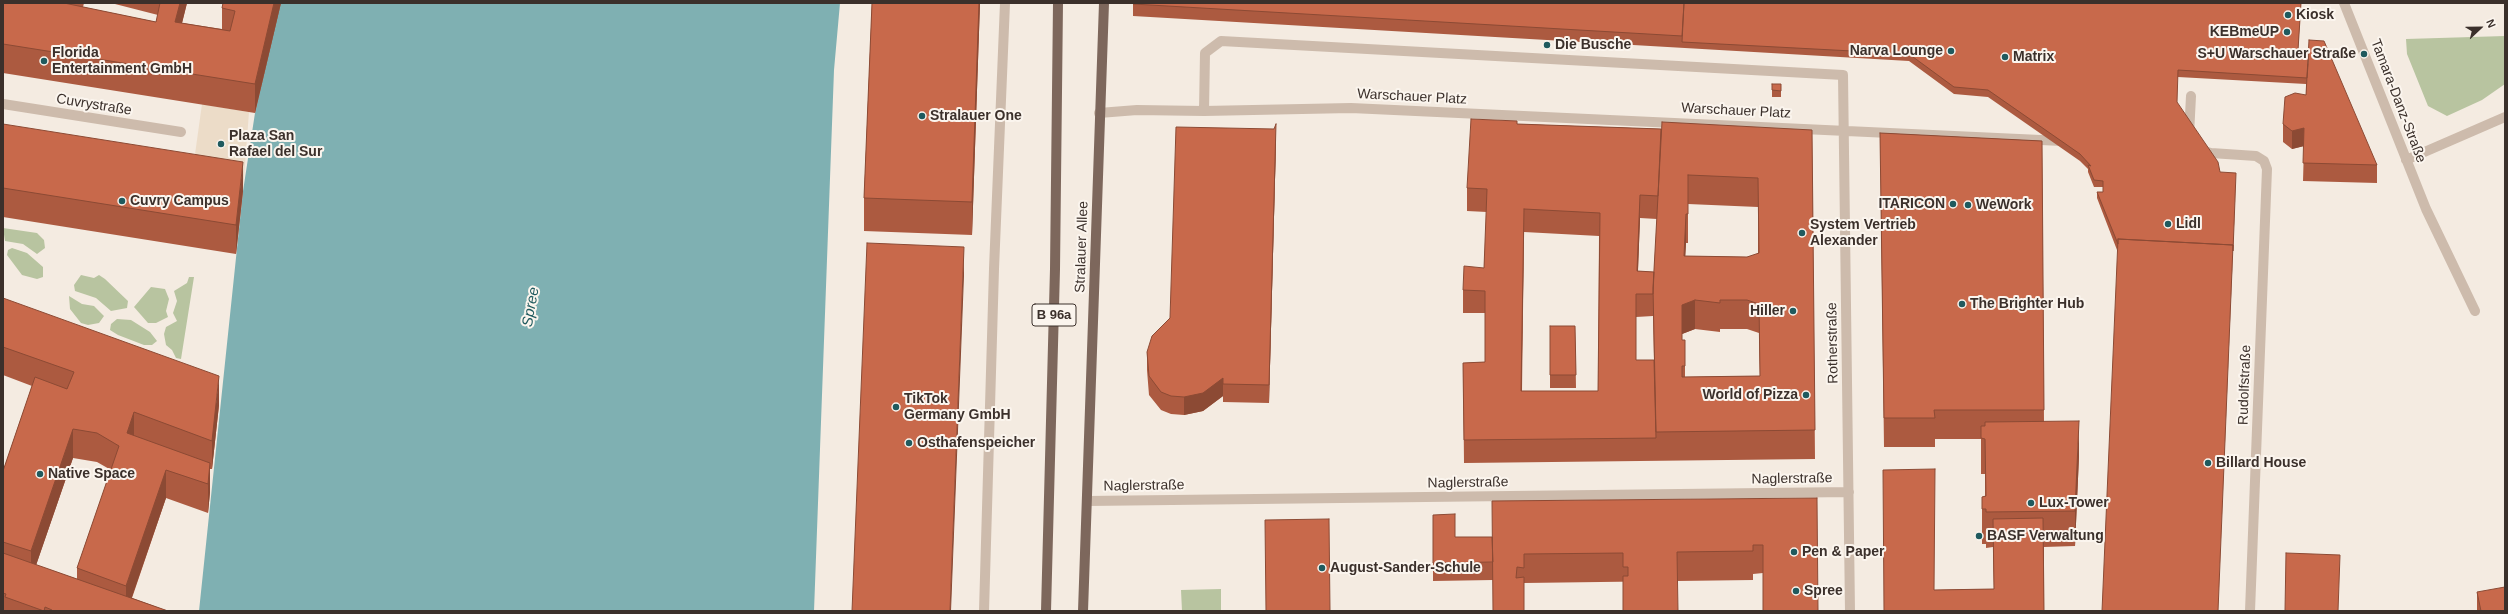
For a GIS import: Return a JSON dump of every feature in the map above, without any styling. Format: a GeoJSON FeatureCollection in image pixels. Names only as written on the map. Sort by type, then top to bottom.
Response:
{"type":"FeatureCollection","features":[{"type":"Feature","properties":{"kind":"main road","name":"Stralauer Allee"},"geometry":{"type":"LineString","coordinates":[[1046,611],[1055,269],[1058,3]]}},
{"type":"Feature","properties":{"kind":"main road","name":"Stralauer Allee"},"geometry":{"type":"LineString","coordinates":[[1083,611],[1104,3]]}},
{"type":"Feature","properties":{"kind":"street"},"geometry":{"type":"LineString","coordinates":[[984,611],[994,269],[1005,3]]}},
{"type":"Feature","properties":{"kind":"street","name":"Tamara-Danz-Straße"},"geometry":{"type":"LineString","coordinates":[[2344,3],[2426,209],[2475,311]]}},
{"type":"Feature","properties":{"kind":"street","name":"Rotherstraße"},"geometry":{"type":"LineString","coordinates":[[1204,111],[1205,53],[1221,41],[1843,75],[1845,131],[1850,611]]}},
{"type":"Feature","properties":{"kind":"street","name":"Rudolfstraße"},"geometry":{"type":"LineString","coordinates":[[2191,96],[2188,147],[2211,153],[2256,156],[2264,161],[2267,186],[2250,611]]}},
{"type":"Feature","properties":{"kind":"street","name":"Cuvrystraße"},"geometry":{"type":"LineString","coordinates":[[3,104],[181,132]]}},
{"type":"Feature","properties":{"kind":"street","name":"Warschauer Platz"},"geometry":{"type":"LineString","coordinates":[[1099,113],[1137,110],[1204,111],[1352,108],[2074,141]]}},
{"type":"Feature","properties":{"kind":"street"},"geometry":{"type":"LineString","coordinates":[[2406,160],[2505,117]]}},
{"type":"Feature","properties":{"kind":"street","name":"Naglerstraße"},"geometry":{"type":"LineString","coordinates":[[1087,500],[1849,492]]}},
{"type":"Feature","properties":{"kind":"green space"},"geometry":{"type":"Polygon","coordinates":[[[2505,36],[2505,84],[2482,100],[2447,116],[2428,106],[2407,54],[2406,39],[2505,36]]]}},
{"type":"Feature","properties":{"kind":"green space"},"geometry":{"type":"Polygon","coordinates":[[[3,228],[37,233],[44,240],[45,248],[37,254],[23,244],[5,241],[3,228]]]}},
{"type":"Feature","properties":{"kind":"green space"},"geometry":{"type":"Polygon","coordinates":[[[12,248],[27,253],[43,267],[43,277],[37,279],[22,275],[7,255],[8,250],[12,248]]]}},
{"type":"Feature","properties":{"kind":"green space"},"geometry":{"type":"Polygon","coordinates":[[[81,275],[94,278],[99,275],[105,279],[128,301],[127,308],[111,311],[96,298],[75,291],[74,285],[81,275]]]}},
{"type":"Feature","properties":{"kind":"green space"},"geometry":{"type":"Polygon","coordinates":[[[189,277],[194,277],[181,359],[176,358],[172,350],[166,345],[164,334],[166,327],[177,321],[173,313],[177,301],[174,291],[187,283],[189,277]]]}},
{"type":"Feature","properties":{"kind":"green space"},"geometry":{"type":"Polygon","coordinates":[[[151,287],[165,289],[169,299],[166,311],[168,317],[156,323],[148,323],[134,307],[151,287]]]}},
{"type":"Feature","properties":{"kind":"green space"},"geometry":{"type":"Polygon","coordinates":[[[69,296],[82,304],[94,306],[104,316],[99,323],[88,325],[81,323],[70,309],[69,296]]]}},
{"type":"Feature","properties":{"kind":"green space"},"geometry":{"type":"Polygon","coordinates":[[[117,319],[131,320],[150,332],[157,341],[152,345],[144,345],[118,335],[110,330],[111,324],[117,319]]]}},
{"type":"Feature","properties":{"kind":"green space"},"geometry":{"type":"Polygon","coordinates":[[[1221,589],[1221,611],[1182,611],[1181,590],[1221,589]]]}},
{"type":"Feature","properties":{"kind":"shaded area","name":"Plaza San Rafael del Sur"},"geometry":{"type":"Polygon","coordinates":[[[202,104],[249,112],[243,191],[191,183],[202,104]]]}},
{"type":"Feature","properties":{"kind":"water"},"geometry":{"type":"Polygon","coordinates":[[[280,3],[840,3],[834,70],[814,611],[199,611],[243,191],[255,113],[280,3]]]}},
{"type":"Feature","properties":{"kind":"building"},"geometry":{"type":"Polygon","coordinates":[[[3,3],[64,3],[156,22],[160,3],[180,3],[175,22],[230,31],[235,11],[222,8],[223,3],[274,3],[255,84],[3,44],[3,3]]]}},
{"type":"Feature","properties":{"kind":"building","name":"Stralauer One"},"geometry":{"type":"Polygon","coordinates":[[[872,3],[979,3],[972,202],[864,198],[872,3]]]}},
{"type":"Feature","properties":{"kind":"building"},"geometry":{"type":"Polygon","coordinates":[[[1133,3],[1684,3],[1682,36],[1133,3]]]}},
{"type":"Feature","properties":{"kind":"building"},"geometry":{"type":"Polygon","coordinates":[[[1684,3],[2301,3],[2298,50],[2309,51],[2307,78],[2178,70],[2177,102],[2218,162],[2220,172],[2236,173],[2233,251],[2233,245],[2118,239],[2118,244],[2097,192],[2103,192],[2103,181],[2094,180],[2088,165],[2091,166],[2080,154],[1988,90],[1954,87],[1909,54],[1682,42],[1684,3]]]}},
{"type":"Feature","properties":{"kind":"building"},"geometry":{"type":"Polygon","coordinates":[[[2309,40],[2324,41],[2377,165],[2303,163],[2304,128],[2292,131],[2283,124],[2285,97],[2295,93],[2306,95],[2309,40]]]}},
{"type":"Feature","properties":{"kind":"building"},"geometry":{"type":"Polygon","coordinates":[[[1772,84],[1781,84],[1781,91],[1772,90],[1772,84]]]}},
{"type":"Feature","properties":{"kind":"building"},"geometry":{"type":"Polygon","coordinates":[[[1471,119],[1517,121],[1517,124],[1661,129],[1658,196],[1640,195],[1637,271],[1654,272],[1653,294],[1636,294],[1636,360],[1654,360],[1656,438],[1464,440],[1463,363],[1485,362],[1485,291],[1463,290],[1464,266],[1484,268],[1487,189],[1467,188],[1471,119]],[[1524,209],[1521,391],[1598,391],[1600,213],[1524,209]]]}},
{"type":"Feature","properties":{"kind":"building"},"geometry":{"type":"Polygon","coordinates":[[[1662,122],[1812,130],[1815,430],[1656,432],[1653,288],[1662,122]],[[1688,175],[1688,214],[1686,214],[1684,256],[1747,257],[1759,253],[1758,178],[1688,175]],[[1695,300],[1682,305],[1682,340],[1685,340],[1685,366],[1682,366],[1682,377],[1760,376],[1759,304],[1747,300],[1720,300],[1720,303],[1695,300]]]}},
{"type":"Feature","properties":{"kind":"building"},"geometry":{"type":"Polygon","coordinates":[[[3,124],[243,162],[236,225],[3,188],[3,124]]]}},
{"type":"Feature","properties":{"kind":"building"},"geometry":{"type":"Polygon","coordinates":[[[1276,124],[1269,385],[1223,384],[1223,378],[1203,393],[1184,397],[1171,396],[1161,392],[1149,376],[1147,352],[1152,336],[1170,318],[1176,127],[1274,129],[1276,124]]]}},
{"type":"Feature","properties":{"kind":"building","name":"The Brighter Hub"},"geometry":{"type":"Polygon","coordinates":[[[1880,133],[2042,141],[2044,410],[1934,410],[1935,418],[1884,418],[1880,133]]]}},
{"type":"Feature","properties":{"kind":"building"},"geometry":{"type":"Polygon","coordinates":[[[2118,239],[2233,245],[2218,611],[2102,611],[2118,239]]]}},
{"type":"Feature","properties":{"kind":"building","name":"Osthafenspeicher"},"geometry":{"type":"Polygon","coordinates":[[[867,243],[964,247],[950,611],[852,611],[867,243]]]}},
{"type":"Feature","properties":{"kind":"building"},"geometry":{"type":"Polygon","coordinates":[[[3,298],[219,376],[212,441],[134,412],[127,433],[210,463],[208,484],[166,470],[126,586],[77,568],[119,446],[97,433],[73,429],[31,551],[3,542],[3,471],[35,377],[67,389],[74,372],[3,347],[3,298]]]}},
{"type":"Feature","properties":{"kind":"building"},"geometry":{"type":"Polygon","coordinates":[[[1550,326],[1575,326],[1576,375],[1550,375],[1550,326]]]}},
{"type":"Feature","properties":{"kind":"building"},"geometry":{"type":"Polygon","coordinates":[[[2079,421],[2075,511],[1986,512],[1986,509],[1982,509],[1982,497],[1986,496],[1985,439],[1981,438],[1981,426],[1985,426],[1985,422],[2079,421]]]}},
{"type":"Feature","properties":{"kind":"building"},"geometry":{"type":"Polygon","coordinates":[[[1935,469],[1934,590],[1994,589],[1993,519],[2043,518],[2044,611],[1884,611],[1883,470],[1935,469]]]}},
{"type":"Feature","properties":{"kind":"building"},"geometry":{"type":"Polygon","coordinates":[[[1817,498],[1818,611],[1763,611],[1763,545],[1753,545],[1753,551],[1677,552],[1678,611],[1623,611],[1623,576],[1628,576],[1628,567],[1623,567],[1623,553],[1524,554],[1524,568],[1517,567],[1516,578],[1524,577],[1524,611],[1493,611],[1492,501],[1817,498]]]}},
{"type":"Feature","properties":{"kind":"building"},"geometry":{"type":"Polygon","coordinates":[[[1455,514],[1455,537],[1492,537],[1493,562],[1433,563],[1433,515],[1455,514]]]}},
{"type":"Feature","properties":{"kind":"building"},"geometry":{"type":"Polygon","coordinates":[[[1329,519],[1330,611],[1266,611],[1265,520],[1329,519]]]}},
{"type":"Feature","properties":{"kind":"building"},"geometry":{"type":"Polygon","coordinates":[[[3,553],[168,611],[52,611],[45,607],[44,611],[5,597],[6,594],[3,593],[3,553]]]}},
{"type":"Feature","properties":{"kind":"building"},"geometry":{"type":"Polygon","coordinates":[[[2286,553],[2340,555],[2338,611],[2285,611],[2286,553]]]}},
{"type":"Feature","properties":{"kind":"building"},"geometry":{"type":"Polygon","coordinates":[[[2505,587],[2505,611],[2481,611],[2477,592],[2505,587]]]}},
{"type":"Feature","properties":{"kind":"place","name":"Kiosk"},"geometry":{"type":"Point","coordinates":[2288,15]}},
{"type":"Feature","properties":{"kind":"place","name":"KEBmeUP"},"geometry":{"type":"Point","coordinates":[2287,32]}},
{"type":"Feature","properties":{"kind":"place","name":"Die Busche"},"geometry":{"type":"Point","coordinates":[1547,45]}},
{"type":"Feature","properties":{"kind":"place","name":"Narva Lounge"},"geometry":{"type":"Point","coordinates":[1951,51]}},
{"type":"Feature","properties":{"kind":"place","name":"S+U Warschauer Straße"},"geometry":{"type":"Point","coordinates":[2364,54]}},
{"type":"Feature","properties":{"kind":"place","name":"Matrix"},"geometry":{"type":"Point","coordinates":[2005,57]}},
{"type":"Feature","properties":{"kind":"place","name":"Florida Entertainment GmbH"},"geometry":{"type":"Point","coordinates":[44,61]}},
{"type":"Feature","properties":{"kind":"place","name":"Stralauer One"},"geometry":{"type":"Point","coordinates":[922,116]}},
{"type":"Feature","properties":{"kind":"place","name":"Plaza San Rafael del Sur"},"geometry":{"type":"Point","coordinates":[221,144]}},
{"type":"Feature","properties":{"kind":"place","name":"Cuvry Campus"},"geometry":{"type":"Point","coordinates":[122,201]}},
{"type":"Feature","properties":{"kind":"place","name":"ITARICON"},"geometry":{"type":"Point","coordinates":[1953,204]}},
{"type":"Feature","properties":{"kind":"place","name":"WeWork"},"geometry":{"type":"Point","coordinates":[1968,205]}},
{"type":"Feature","properties":{"kind":"place","name":"Lidl"},"geometry":{"type":"Point","coordinates":[2168,224]}},
{"type":"Feature","properties":{"kind":"place","name":"System Vertrieb Alexander"},"geometry":{"type":"Point","coordinates":[1802,233]}},
{"type":"Feature","properties":{"kind":"place","name":"The Brighter Hub"},"geometry":{"type":"Point","coordinates":[1962,304]}},
{"type":"Feature","properties":{"kind":"place","name":"Hiller"},"geometry":{"type":"Point","coordinates":[1793,311]}},
{"type":"Feature","properties":{"kind":"place","name":"World of Pizza"},"geometry":{"type":"Point","coordinates":[1806,395]}},
{"type":"Feature","properties":{"kind":"place","name":"TikTok Germany GmbH"},"geometry":{"type":"Point","coordinates":[896,407]}},
{"type":"Feature","properties":{"kind":"place","name":"Osthafenspeicher"},"geometry":{"type":"Point","coordinates":[909,443]}},
{"type":"Feature","properties":{"kind":"place","name":"Billard House"},"geometry":{"type":"Point","coordinates":[2208,463]}},
{"type":"Feature","properties":{"kind":"place","name":"Native Space"},"geometry":{"type":"Point","coordinates":[40,474]}},
{"type":"Feature","properties":{"kind":"place","name":"Lux-Tower"},"geometry":{"type":"Point","coordinates":[2031,503]}},
{"type":"Feature","properties":{"kind":"place","name":"BASF Verwaltung"},"geometry":{"type":"Point","coordinates":[1979,536]}},
{"type":"Feature","properties":{"kind":"place","name":"Pen & Paper"},"geometry":{"type":"Point","coordinates":[1794,552]}},
{"type":"Feature","properties":{"kind":"place","name":"August-Sander-Schule"},"geometry":{"type":"Point","coordinates":[1322,568]}},
{"type":"Feature","properties":{"kind":"place","name":"Spree"},"geometry":{"type":"Point","coordinates":[1796,591]}}]}
